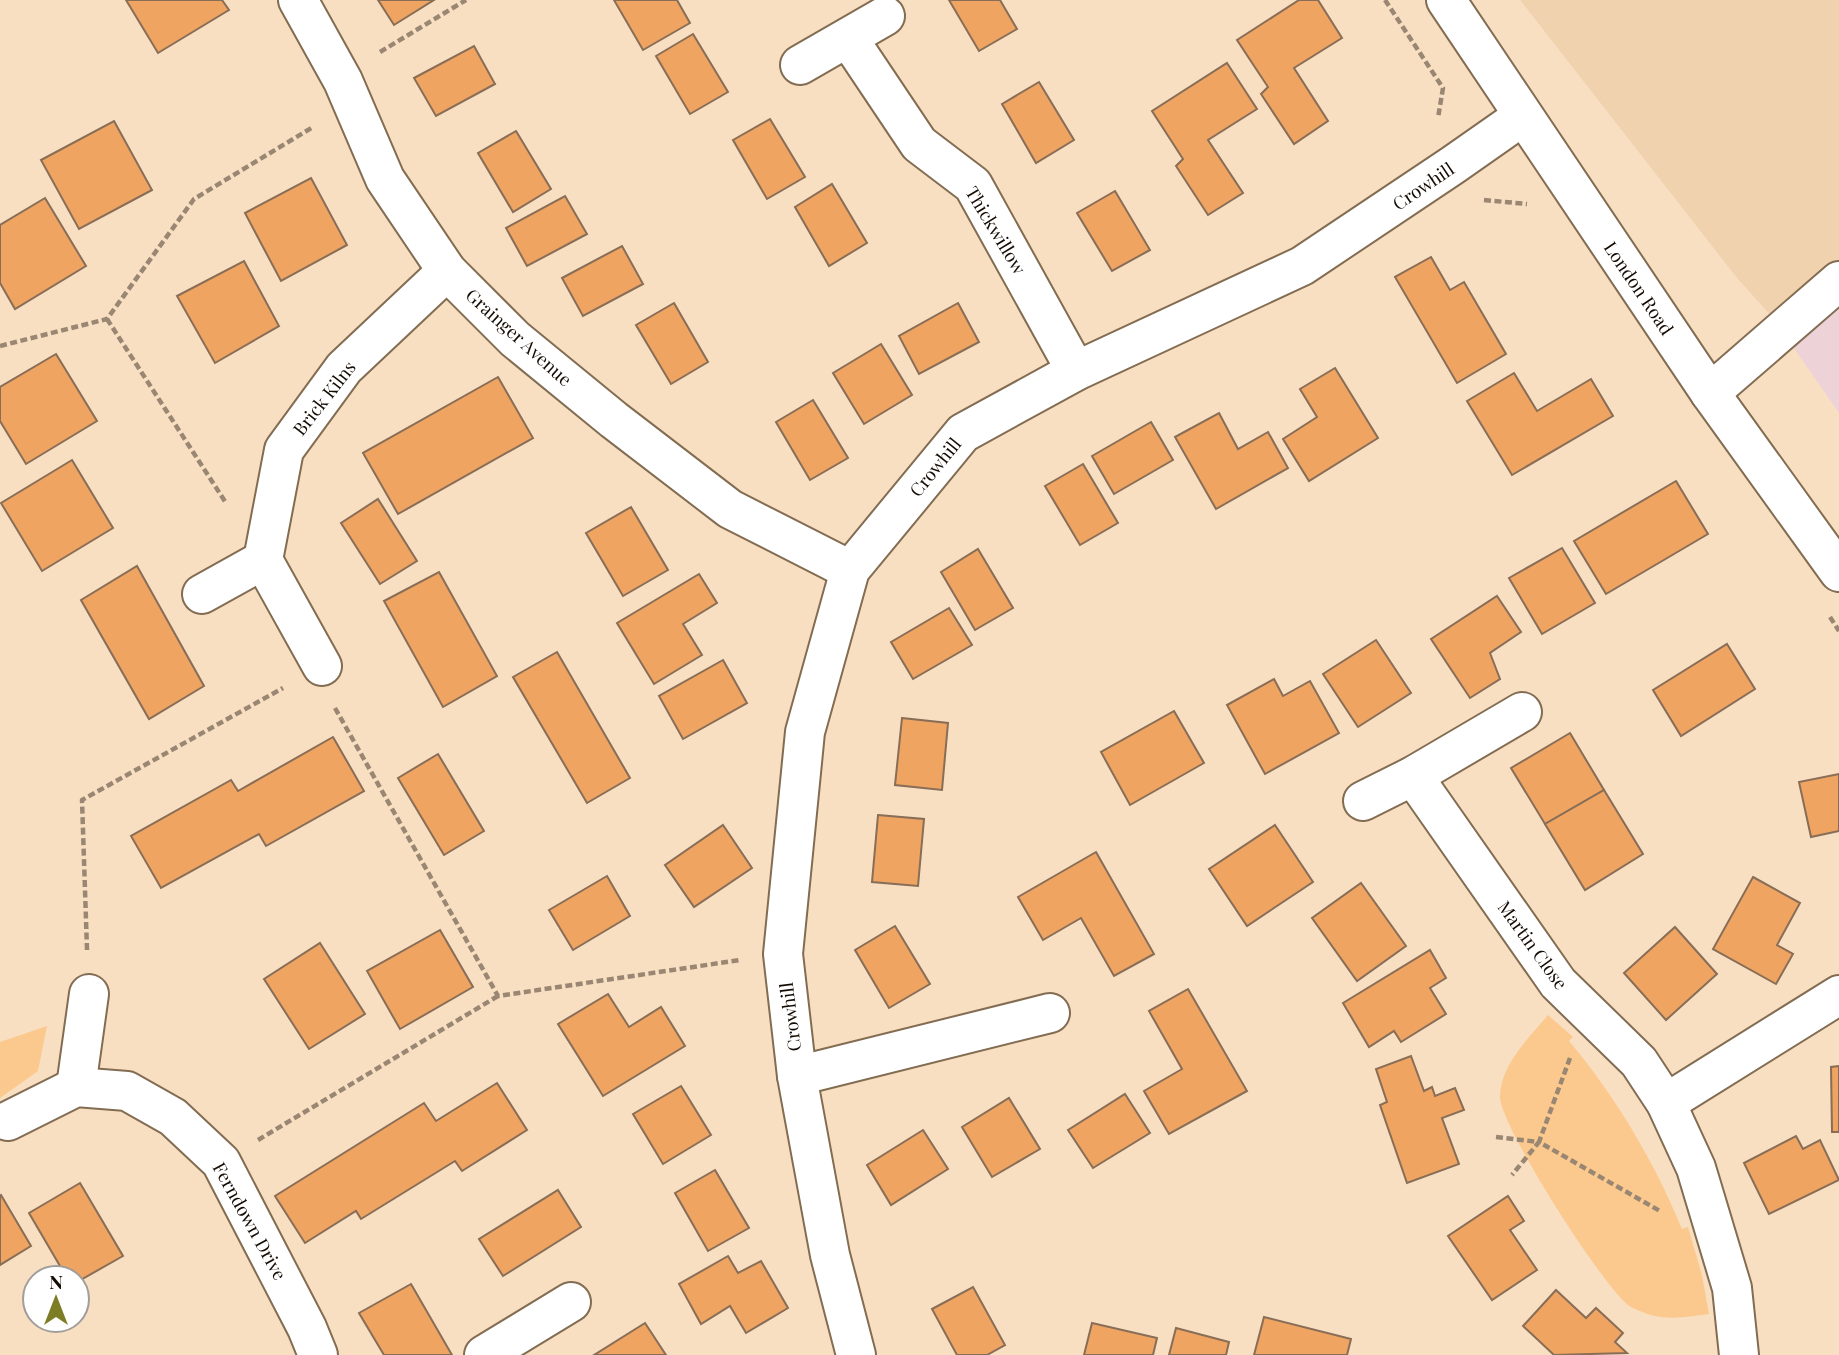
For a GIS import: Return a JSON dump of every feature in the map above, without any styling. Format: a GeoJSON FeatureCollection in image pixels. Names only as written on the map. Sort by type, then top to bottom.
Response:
{"type":"FeatureCollection","features":[{"type":"Feature","properties":{"kind":"street","name":"Grainger Avenue"},"geometry":{"type":"LineString","coordinates":[[298,0],[343,81],[385,179],[447,271],[515,339],[614,420],[730,509],[850,570]]}},
{"type":"Feature","properties":{"kind":"street","name":"London Road"},"geometry":{"type":"LineString","coordinates":[[1446,0],[1710,393],[1839,572]]}},
{"type":"Feature","properties":{"kind":"street"},"geometry":{"type":"LineString","coordinates":[[800,65],[885,16]]}},
{"type":"Feature","properties":{"kind":"street","name":"Thickwillow"},"geometry":{"type":"LineString","coordinates":[[848,38],[919,144],[973,185],[1076,371]]}},
{"type":"Feature","properties":{"kind":"street","name":"Crowhill"},"geometry":{"type":"LineString","coordinates":[[856,1355],[830,1255],[797,1076],[783,954],[805,732],[850,570],[962,433],[1076,371],[1302,267],[1523,116]]}},
{"type":"Feature","properties":{"kind":"street","name":"Brick Kilns"},"geometry":{"type":"LineString","coordinates":[[263,560],[284,450],[344,368],[447,271]]}},
{"type":"Feature","properties":{"kind":"street"},"geometry":{"type":"LineString","coordinates":[[1710,393],[1839,281]]}},
{"type":"Feature","properties":{"kind":"street"},"geometry":{"type":"LineString","coordinates":[[202,594],[263,560],[322,666]]}},
{"type":"Feature","properties":{"kind":"street"},"geometry":{"type":"LineString","coordinates":[[1363,801],[1413,776],[1521,712]]}},
{"type":"Feature","properties":{"kind":"street","name":"Martin Close"},"geometry":{"type":"LineString","coordinates":[[1413,776],[1558,983],[1639,1062],[1666,1103],[1696,1168],[1732,1288],[1740,1355]]}},
{"type":"Feature","properties":{"kind":"street"},"geometry":{"type":"LineString","coordinates":[[8,1121],[76,1087],[89,994]]}},
{"type":"Feature","properties":{"kind":"street"},"geometry":{"type":"LineString","coordinates":[[1666,1103],[1839,995]]}},
{"type":"Feature","properties":{"kind":"street","name":"Crowhill"},"geometry":{"type":"LineString","coordinates":[[797,1076],[1051,1013]]}},
{"type":"Feature","properties":{"kind":"street","name":"Ferndown Drive"},"geometry":{"type":"LineString","coordinates":[[76,1087],[127,1091],[173,1117],[221,1162],[307,1328],[318,1355]]}},
{"type":"Feature","properties":{"kind":"street"},"geometry":{"type":"LineString","coordinates":[[484,1355],[571,1302]]}},
{"type":"Feature","properties":{"kind":"path"},"geometry":{"type":"LineString","coordinates":[[0,346],[107,319],[194,199],[335,114],[343,81],[362,62],[466,0]]}},
{"type":"Feature","properties":{"kind":"path"},"geometry":{"type":"LineString","coordinates":[[1385,0],[1443,88],[1437,127]]}},
{"type":"Feature","properties":{"kind":"path"},"geometry":{"type":"LineString","coordinates":[[107,319],[263,560]]}},
{"type":"Feature","properties":{"kind":"path"},"geometry":{"type":"LineString","coordinates":[[89,994],[82,800],[322,666],[335,709],[498,996]]}},
{"type":"Feature","properties":{"kind":"path"},"geometry":{"type":"LineString","coordinates":[[221,1162],[498,996],[783,954]]}},
{"type":"Feature","properties":{"kind":"path"},"geometry":{"type":"LineString","coordinates":[[1512,1175],[1539,1142],[1574,1047],[1599,1023]]}},
{"type":"Feature","properties":{"kind":"path"},"geometry":{"type":"LineString","coordinates":[[1496,1137],[1539,1142],[1679,1222],[1710,1216]]}},
{"type":"Feature","properties":{"kind":"shaded area"},"geometry":{"type":"Polygon","coordinates":[[[1520,0],[1839,0],[1839,262],[1773,318],[1737,278],[1520,0]]]}},
{"type":"Feature","properties":{"kind":"shaded area"},"geometry":{"type":"Polygon","coordinates":[[[1839,262],[1839,413],[1773,318],[1839,262]]]}},
{"type":"Feature","properties":{"kind":"shaded area"},"geometry":{"type":"Polygon","coordinates":[[[1548,1015],[1573,1037],[1569,1041],[1603,1084],[1633,1131],[1682,1229],[1688,1227],[1702,1275],[1709,1314],[1661,1317],[1631,1307],[1618,1295],[1578,1242],[1516,1139],[1504,1112],[1500,1096],[1502,1084],[1517,1052],[1548,1015]]]}},
{"type":"Feature","properties":{"kind":"shaded area"},"geometry":{"type":"Polygon","coordinates":[[[47,1026],[38,1071],[0,1098],[0,1042],[47,1026]]]}},
{"type":"Feature","properties":{"kind":"building"},"geometry":{"type":"Polygon","coordinates":[[[126,0],[222,0],[229,10],[158,53],[126,0]]]}},
{"type":"Feature","properties":{"kind":"building"},"geometry":{"type":"Polygon","coordinates":[[[378,0],[434,0],[394,25],[378,0]]]}},
{"type":"Feature","properties":{"kind":"building"},"geometry":{"type":"Polygon","coordinates":[[[614,0],[677,0],[690,23],[643,50],[614,0]]]}},
{"type":"Feature","properties":{"kind":"building"},"geometry":{"type":"Polygon","coordinates":[[[949,0],[1000,0],[1017,29],[979,51],[949,0]]]}},
{"type":"Feature","properties":{"kind":"building"},"geometry":{"type":"Polygon","coordinates":[[[1299,0],[1318,0],[1342,38],[1294,68],[1328,121],[1294,144],[1261,94],[1268,87],[1237,40],[1299,0]]]}},
{"type":"Feature","properties":{"kind":"building"},"geometry":{"type":"Polygon","coordinates":[[[693,34],[728,92],[690,114],[656,56],[693,34]]]}},
{"type":"Feature","properties":{"kind":"building"},"geometry":{"type":"Polygon","coordinates":[[[474,46],[495,84],[436,116],[414,78],[474,46]]]}},
{"type":"Feature","properties":{"kind":"building"},"geometry":{"type":"Polygon","coordinates":[[[1227,63],[1257,109],[1208,140],[1243,193],[1208,215],[1176,166],[1183,159],[1152,111],[1227,63]]]}},
{"type":"Feature","properties":{"kind":"building"},"geometry":{"type":"Polygon","coordinates":[[[1039,82],[1074,140],[1036,163],[1002,104],[1039,82]]]}},
{"type":"Feature","properties":{"kind":"building"},"geometry":{"type":"Polygon","coordinates":[[[770,119],[805,177],[767,199],[733,140],[770,119]]]}},
{"type":"Feature","properties":{"kind":"building"},"geometry":{"type":"Polygon","coordinates":[[[114,121],[152,190],[79,229],[41,160],[114,121]]]}},
{"type":"Feature","properties":{"kind":"building"},"geometry":{"type":"Polygon","coordinates":[[[516,131],[551,189],[513,212],[478,153],[516,131]]]}},
{"type":"Feature","properties":{"kind":"building"},"geometry":{"type":"Polygon","coordinates":[[[311,178],[347,245],[281,281],[245,213],[311,178]]]}},
{"type":"Feature","properties":{"kind":"building"},"geometry":{"type":"Polygon","coordinates":[[[832,184],[867,243],[829,266],[795,207],[832,184]]]}},
{"type":"Feature","properties":{"kind":"building"},"geometry":{"type":"Polygon","coordinates":[[[1115,191],[1150,250],[1112,271],[1077,213],[1115,191]]]}},
{"type":"Feature","properties":{"kind":"building"},"geometry":{"type":"Polygon","coordinates":[[[565,196],[587,234],[527,266],[506,228],[565,196]]]}},
{"type":"Feature","properties":{"kind":"building"},"geometry":{"type":"Polygon","coordinates":[[[45,198],[86,266],[15,309],[0,283],[0,225],[45,198]]]}},
{"type":"Feature","properties":{"kind":"building"},"geometry":{"type":"Polygon","coordinates":[[[622,246],[643,284],[583,316],[562,278],[622,246]]]}},
{"type":"Feature","properties":{"kind":"building"},"geometry":{"type":"Polygon","coordinates":[[[1431,257],[1450,290],[1464,282],[1506,354],[1457,383],[1395,277],[1431,257]]]}},
{"type":"Feature","properties":{"kind":"building"},"geometry":{"type":"Polygon","coordinates":[[[244,261],[279,326],[215,363],[177,296],[244,261]]]}},
{"type":"Feature","properties":{"kind":"building"},"geometry":{"type":"Polygon","coordinates":[[[674,303],[708,362],[671,384],[636,325],[674,303]]]}},
{"type":"Feature","properties":{"kind":"building"},"geometry":{"type":"Polygon","coordinates":[[[958,303],[979,342],[919,374],[899,336],[958,303]]]}},
{"type":"Feature","properties":{"kind":"building"},"geometry":{"type":"Polygon","coordinates":[[[881,344],[912,395],[864,424],[833,373],[881,344]]]}},
{"type":"Feature","properties":{"kind":"building"},"geometry":{"type":"Polygon","coordinates":[[[56,354],[97,421],[26,464],[0,421],[0,387],[56,354]]]}},
{"type":"Feature","properties":{"kind":"building"},"geometry":{"type":"Polygon","coordinates":[[[1335,368],[1378,438],[1309,481],[1283,439],[1317,417],[1300,389],[1335,368]]]}},
{"type":"Feature","properties":{"kind":"building"},"geometry":{"type":"Polygon","coordinates":[[[1514,373],[1537,411],[1591,379],[1613,416],[1512,475],[1467,401],[1514,373]]]}},
{"type":"Feature","properties":{"kind":"building"},"geometry":{"type":"Polygon","coordinates":[[[498,377],[533,438],[398,514],[363,453],[498,377]]]}},
{"type":"Feature","properties":{"kind":"building"},"geometry":{"type":"Polygon","coordinates":[[[813,400],[848,458],[810,480],[776,422],[813,400]]]}},
{"type":"Feature","properties":{"kind":"building"},"geometry":{"type":"Polygon","coordinates":[[[1219,413],[1238,449],[1268,432],[1288,468],[1216,509],[1175,437],[1219,413]]]}},
{"type":"Feature","properties":{"kind":"building"},"geometry":{"type":"Polygon","coordinates":[[[1151,422],[1173,460],[1114,494],[1092,456],[1151,422]]]}},
{"type":"Feature","properties":{"kind":"building"},"geometry":{"type":"Polygon","coordinates":[[[72,460],[113,528],[42,571],[1,503],[72,460]]]}},
{"type":"Feature","properties":{"kind":"building"},"geometry":{"type":"Polygon","coordinates":[[[1083,464],[1118,523],[1080,545],[1045,486],[1083,464]]]}},
{"type":"Feature","properties":{"kind":"building"},"geometry":{"type":"Polygon","coordinates":[[[1676,481],[1708,534],[1606,594],[1574,541],[1676,481]]]}},
{"type":"Feature","properties":{"kind":"building"},"geometry":{"type":"Polygon","coordinates":[[[378,499],[417,561],[380,584],[341,523],[378,499]]]}},
{"type":"Feature","properties":{"kind":"building"},"geometry":{"type":"Polygon","coordinates":[[[631,507],[668,570],[623,596],[586,533],[631,507]]]}},
{"type":"Feature","properties":{"kind":"building"},"geometry":{"type":"Polygon","coordinates":[[[1562,548],[1595,603],[1542,634],[1509,578],[1562,548]]]}},
{"type":"Feature","properties":{"kind":"building"},"geometry":{"type":"Polygon","coordinates":[[[978,549],[1013,608],[975,630],[941,572],[978,549]]]}},
{"type":"Feature","properties":{"kind":"building"},"geometry":{"type":"Polygon","coordinates":[[[137,566],[204,686],[149,719],[81,600],[137,566]]]}},
{"type":"Feature","properties":{"kind":"building"},"geometry":{"type":"Polygon","coordinates":[[[439,572],[497,676],[443,707],[384,601],[439,572]]]}},
{"type":"Feature","properties":{"kind":"building"},"geometry":{"type":"Polygon","coordinates":[[[699,574],[717,603],[683,624],[702,655],[654,684],[617,623],[699,574]]]}},
{"type":"Feature","properties":{"kind":"building"},"geometry":{"type":"Polygon","coordinates":[[[1497,596],[1521,632],[1490,653],[1500,679],[1470,698],[1431,639],[1497,596]]]}},
{"type":"Feature","properties":{"kind":"building"},"geometry":{"type":"Polygon","coordinates":[[[949,608],[972,645],[913,679],[891,642],[949,608]]]}},
{"type":"Feature","properties":{"kind":"building"},"geometry":{"type":"Polygon","coordinates":[[[1376,640],[1411,693],[1358,727],[1323,674],[1376,640]]]}},
{"type":"Feature","properties":{"kind":"building"},"geometry":{"type":"Polygon","coordinates":[[[1727,644],[1755,689],[1681,736],[1653,690],[1727,644]]]}},
{"type":"Feature","properties":{"kind":"building"},"geometry":{"type":"Polygon","coordinates":[[[557,652],[630,778],[587,803],[513,677],[557,652]]]}},
{"type":"Feature","properties":{"kind":"building"},"geometry":{"type":"Polygon","coordinates":[[[723,660],[747,703],[683,739],[659,696],[723,660]]]}},
{"type":"Feature","properties":{"kind":"building"},"geometry":{"type":"Polygon","coordinates":[[[1274,679],[1283,696],[1310,681],[1339,733],[1265,774],[1227,705],[1274,679]]]}},
{"type":"Feature","properties":{"kind":"building"},"geometry":{"type":"Polygon","coordinates":[[[1174,711],[1204,763],[1130,805],[1101,752],[1174,711]]]}},
{"type":"Feature","properties":{"kind":"building"},"geometry":{"type":"Polygon","coordinates":[[[902,718],[948,723],[942,790],[895,785],[902,718]]]}},
{"type":"Feature","properties":{"kind":"building"},"geometry":{"type":"Polygon","coordinates":[[[1570,733],[1604,790],[1545,824],[1511,768],[1570,733]]]}},
{"type":"Feature","properties":{"kind":"building"},"geometry":{"type":"Polygon","coordinates":[[[333,737],[364,791],[266,846],[259,834],[161,888],[131,836],[231,780],[238,791],[333,737]]]}},
{"type":"Feature","properties":{"kind":"building"},"geometry":{"type":"Polygon","coordinates":[[[438,754],[484,831],[444,855],[398,778],[438,754]]]}},
{"type":"Feature","properties":{"kind":"building"},"geometry":{"type":"Polygon","coordinates":[[[1839,774],[1839,831],[1811,837],[1799,782],[1839,774]]]}},
{"type":"Feature","properties":{"kind":"building"},"geometry":{"type":"Polygon","coordinates":[[[1604,790],[1643,854],[1585,890],[1545,824],[1604,790]]]}},
{"type":"Feature","properties":{"kind":"building"},"geometry":{"type":"Polygon","coordinates":[[[878,815],[924,819],[918,886],[872,882],[878,815]]]}},
{"type":"Feature","properties":{"kind":"building"},"geometry":{"type":"Polygon","coordinates":[[[723,825],[752,868],[694,907],[665,865],[723,825]]]}},
{"type":"Feature","properties":{"kind":"building"},"geometry":{"type":"Polygon","coordinates":[[[1275,825],[1313,882],[1247,926],[1209,869],[1275,825]]]}},
{"type":"Feature","properties":{"kind":"building"},"geometry":{"type":"Polygon","coordinates":[[[1096,852],[1154,954],[1114,976],[1081,918],[1043,940],[1018,897],[1096,852]]]}},
{"type":"Feature","properties":{"kind":"building"},"geometry":{"type":"Polygon","coordinates":[[[607,876],[630,916],[573,950],[549,910],[607,876]]]}},
{"type":"Feature","properties":{"kind":"building"},"geometry":{"type":"Polygon","coordinates":[[[1753,877],[1800,903],[1777,945],[1793,954],[1776,984],[1713,949],[1753,877]]]}},
{"type":"Feature","properties":{"kind":"building"},"geometry":{"type":"Polygon","coordinates":[[[1361,883],[1406,946],[1357,981],[1312,918],[1361,883]]]}},
{"type":"Feature","properties":{"kind":"building"},"geometry":{"type":"Polygon","coordinates":[[[895,926],[930,984],[889,1008],[855,950],[895,926]]]}},
{"type":"Feature","properties":{"kind":"building"},"geometry":{"type":"Polygon","coordinates":[[[1675,927],[1717,974],[1666,1020],[1624,973],[1675,927]]]}},
{"type":"Feature","properties":{"kind":"building"},"geometry":{"type":"Polygon","coordinates":[[[440,930],[473,987],[400,1029],[367,971],[440,930]]]}},
{"type":"Feature","properties":{"kind":"building"},"geometry":{"type":"Polygon","coordinates":[[[320,943],[365,1014],[309,1049],[264,979],[320,943]]]}},
{"type":"Feature","properties":{"kind":"building"},"geometry":{"type":"Polygon","coordinates":[[[1430,950],[1446,978],[1430,988],[1446,1014],[1401,1042],[1394,1031],[1369,1047],[1343,1003],[1430,950]]]}},
{"type":"Feature","properties":{"kind":"building"},"geometry":{"type":"Polygon","coordinates":[[[1188,989],[1247,1091],[1169,1134],[1144,1091],[1182,1069],[1149,1011],[1188,989]]]}},
{"type":"Feature","properties":{"kind":"building"},"geometry":{"type":"Polygon","coordinates":[[[608,994],[629,1027],[661,1007],[685,1046],[603,1096],[558,1024],[608,994]]]}},
{"type":"Feature","properties":{"kind":"building"},"geometry":{"type":"Polygon","coordinates":[[[1411,1056],[1424,1091],[1432,1087],[1435,1096],[1455,1088],[1464,1110],[1442,1118],[1459,1164],[1407,1183],[1380,1105],[1387,1102],[1376,1069],[1411,1056]]]}},
{"type":"Feature","properties":{"kind":"building"},"geometry":{"type":"Polygon","coordinates":[[[1839,1066],[1839,1132],[1832,1132],[1831,1067],[1839,1066]]]}},
{"type":"Feature","properties":{"kind":"building"},"geometry":{"type":"Polygon","coordinates":[[[497,1083],[527,1130],[462,1171],[455,1161],[361,1219],[356,1211],[305,1243],[275,1196],[424,1103],[436,1121],[497,1083]]]}},
{"type":"Feature","properties":{"kind":"building"},"geometry":{"type":"Polygon","coordinates":[[[681,1086],[711,1135],[663,1164],[633,1114],[681,1086]]]}},
{"type":"Feature","properties":{"kind":"building"},"geometry":{"type":"Polygon","coordinates":[[[1125,1094],[1150,1133],[1093,1168],[1068,1130],[1125,1094]]]}},
{"type":"Feature","properties":{"kind":"building"},"geometry":{"type":"Polygon","coordinates":[[[1009,1098],[1040,1149],[992,1177],[962,1127],[1009,1098]]]}},
{"type":"Feature","properties":{"kind":"building"},"geometry":{"type":"Polygon","coordinates":[[[923,1130],[948,1169],[891,1205],[867,1165],[923,1130]]]}},
{"type":"Feature","properties":{"kind":"building"},"geometry":{"type":"Polygon","coordinates":[[[1796,1136],[1803,1149],[1820,1140],[1839,1180],[1769,1214],[1744,1163],[1796,1136]]]}},
{"type":"Feature","properties":{"kind":"building"},"geometry":{"type":"Polygon","coordinates":[[[715,1170],[749,1228],[708,1251],[675,1193],[715,1170]]]}},
{"type":"Feature","properties":{"kind":"building"},"geometry":{"type":"Polygon","coordinates":[[[80,1183],[123,1256],[91,1274],[91,1264],[59,1264],[29,1213],[80,1183]]]}},
{"type":"Feature","properties":{"kind":"building"},"geometry":{"type":"Polygon","coordinates":[[[558,1190],[581,1227],[503,1276],[479,1239],[558,1190]]]}},
{"type":"Feature","properties":{"kind":"building"},"geometry":{"type":"Polygon","coordinates":[[[0,1196],[31,1246],[0,1265],[0,1196]]]}},
{"type":"Feature","properties":{"kind":"building"},"geometry":{"type":"Polygon","coordinates":[[[1508,1196],[1524,1221],[1510,1230],[1537,1270],[1492,1300],[1448,1236],[1508,1196]]]}},
{"type":"Feature","properties":{"kind":"building"},"geometry":{"type":"Polygon","coordinates":[[[728,1256],[738,1273],[761,1261],[788,1308],[746,1333],[730,1306],[701,1324],[679,1284],[728,1256]]]}},
{"type":"Feature","properties":{"kind":"building"},"geometry":{"type":"Polygon","coordinates":[[[411,1284],[452,1355],[384,1355],[359,1313],[411,1284]]]}},
{"type":"Feature","properties":{"kind":"building"},"geometry":{"type":"Polygon","coordinates":[[[973,1287],[1005,1345],[987,1355],[957,1355],[932,1309],[973,1287]]]}},
{"type":"Feature","properties":{"kind":"building"},"geometry":{"type":"Polygon","coordinates":[[[1556,1290],[1586,1318],[1596,1308],[1623,1333],[1615,1342],[1627,1353],[1554,1355],[1523,1326],[1556,1290]]]}},
{"type":"Feature","properties":{"kind":"building"},"geometry":{"type":"Polygon","coordinates":[[[1264,1317],[1351,1339],[1347,1355],[1254,1355],[1264,1317]]]}},
{"type":"Feature","properties":{"kind":"building"},"geometry":{"type":"Polygon","coordinates":[[[645,1323],[666,1355],[594,1355],[645,1323]]]}},
{"type":"Feature","properties":{"kind":"building"},"geometry":{"type":"Polygon","coordinates":[[[1092,1323],[1157,1338],[1153,1355],[1084,1355],[1092,1323]]]}},
{"type":"Feature","properties":{"kind":"building"},"geometry":{"type":"Polygon","coordinates":[[[1176,1328],[1229,1342],[1226,1355],[1169,1355],[1176,1328]]]}}]}
